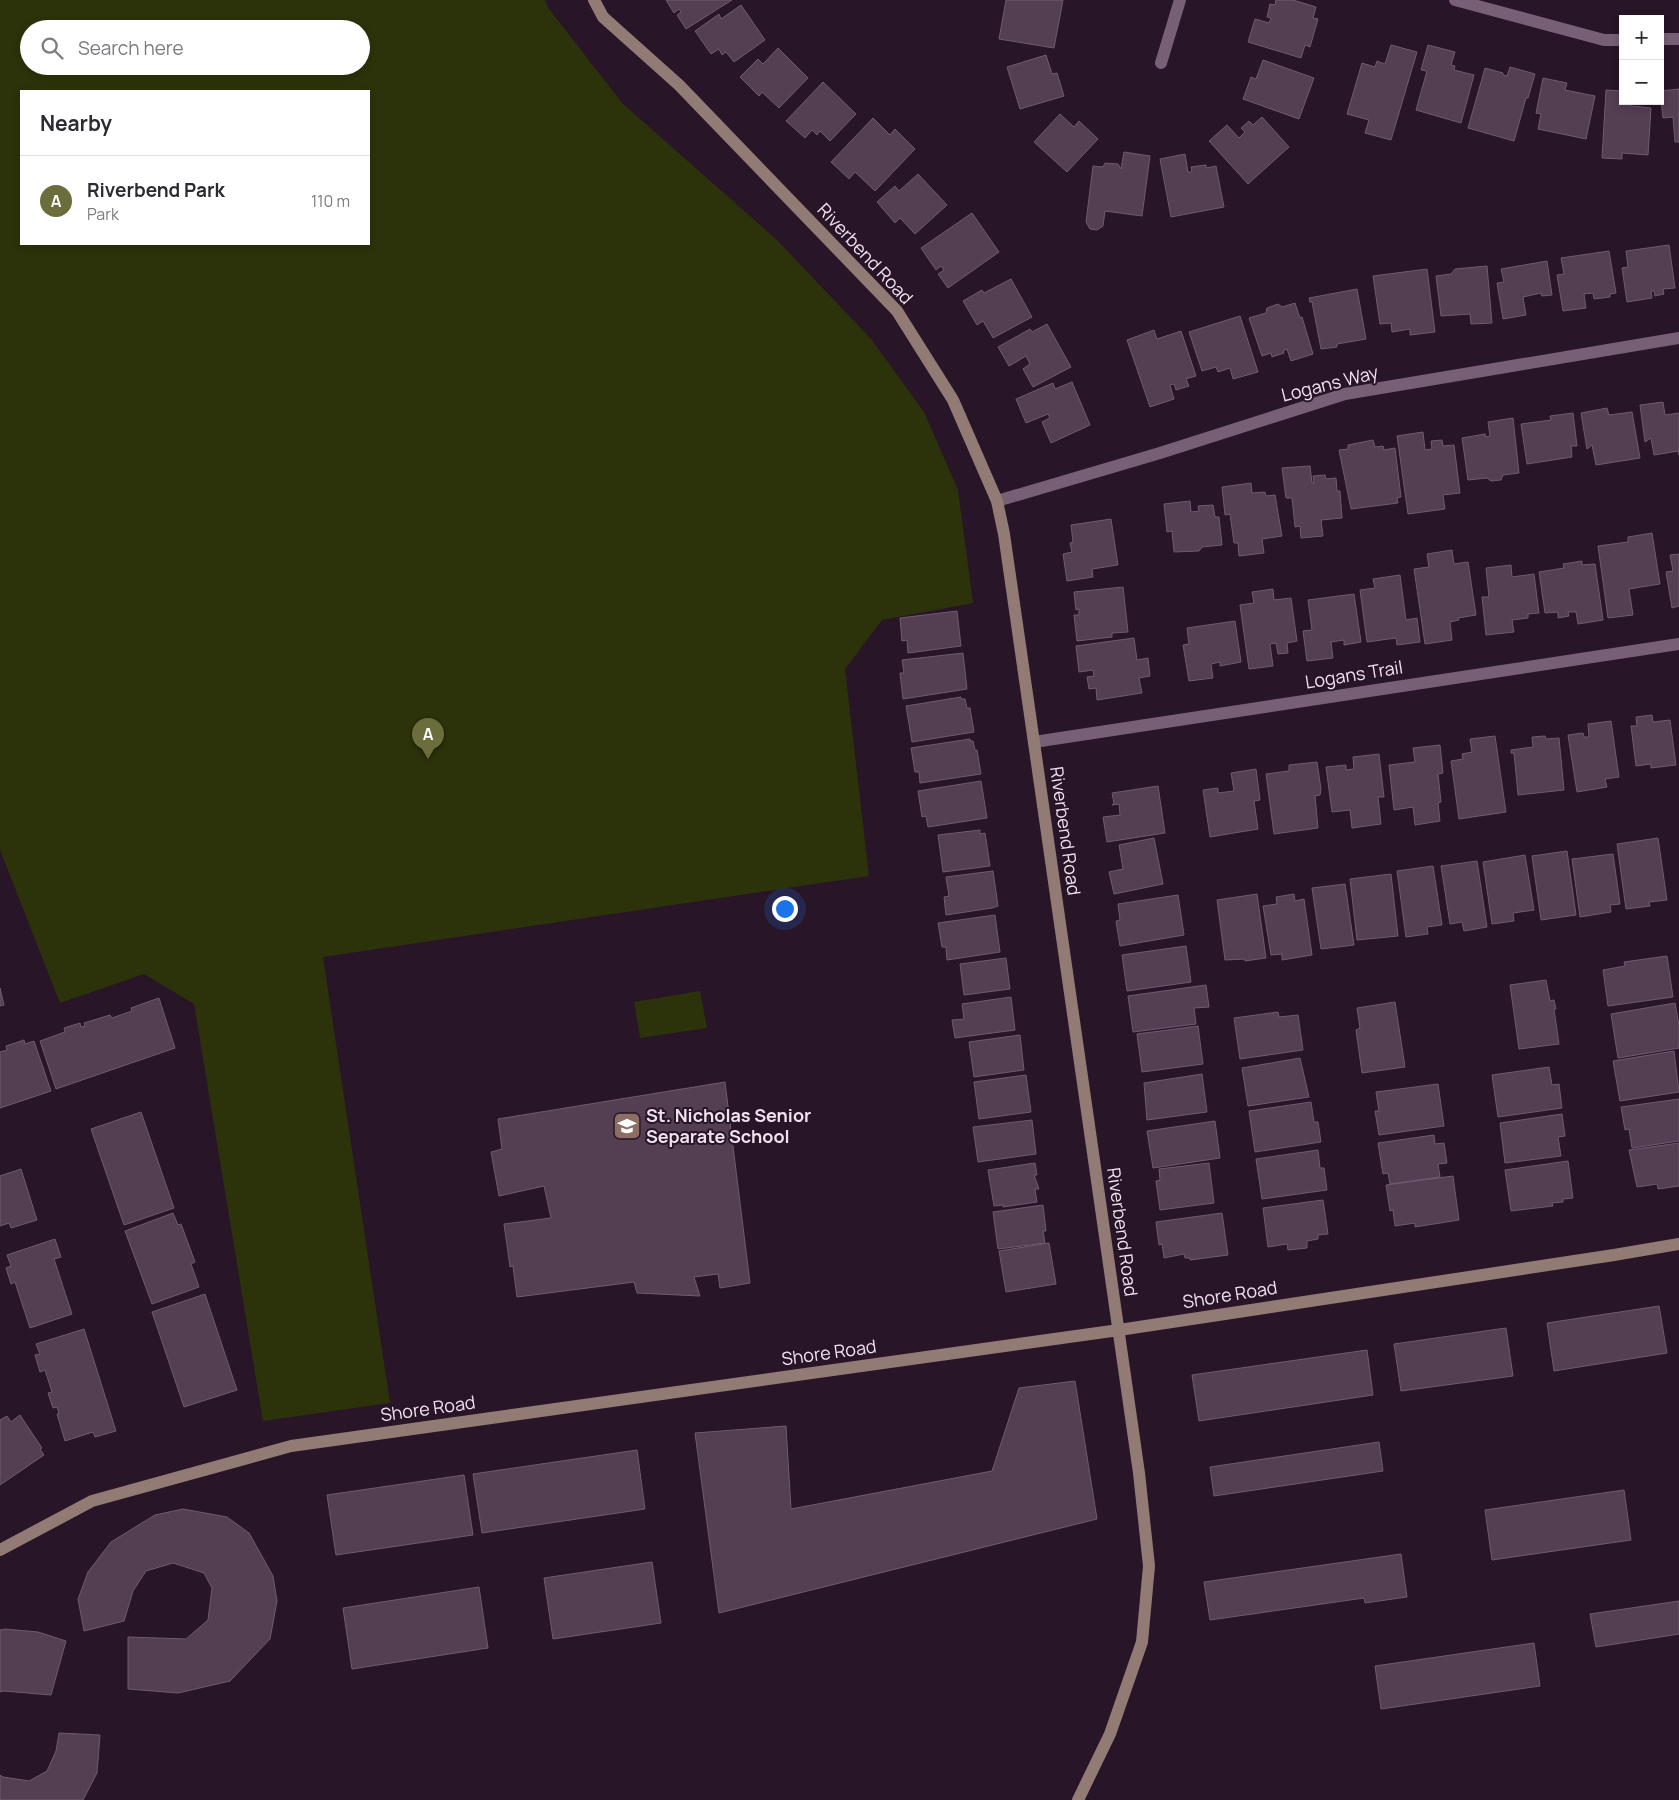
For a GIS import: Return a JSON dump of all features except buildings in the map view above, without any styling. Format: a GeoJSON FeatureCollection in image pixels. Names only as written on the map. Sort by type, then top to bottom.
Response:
{"type":"FeatureCollection","features":[{"type":"Feature","properties":{"kind":"street","name":"Riverbend Road"},"geometry":{"type":"LineString","coordinates":[[594,0],[603,17],[679,85],[896,311],[954,400],[997,501],[1004,534],[1140,1473],[1149,1566],[1142,1642],[1110,1734],[1078,1800]]}},
{"type":"Feature","properties":{"kind":"street"},"geometry":{"type":"LineString","coordinates":[[1161,63],[1180,0]]}},
{"type":"Feature","properties":{"kind":"street"},"geometry":{"type":"LineString","coordinates":[[1455,0],[1604,40],[1619,40]]}},
{"type":"Feature","properties":{"kind":"street"},"geometry":{"type":"LineString","coordinates":[[1664,39],[1679,39]]}},
{"type":"Feature","properties":{"kind":"street","name":"Logans Way"},"geometry":{"type":"LineString","coordinates":[[997,501],[1160,453],[1345,394],[1679,338]]}},
{"type":"Feature","properties":{"kind":"street","name":"Logans Trail"},"geometry":{"type":"LineString","coordinates":[[1034,742],[1679,644]]}},
{"type":"Feature","properties":{"kind":"street","name":"Shore Road"},"geometry":{"type":"LineString","coordinates":[[0,1550],[92,1501],[291,1446],[1119,1330],[1679,1244]]}},
{"type":"Feature","properties":{"kind":"green space"},"geometry":{"type":"Polygon","coordinates":[[[0,0],[545,0],[549,9],[622,103],[777,240],[871,339],[924,412],[958,490],[973,603],[882,620],[845,669],[869,876],[323,957],[390,1403],[263,1421],[194,1004],[144,974],[60,1003],[0,850],[0,0]]]}},
{"type":"Feature","properties":{"kind":"green space"},"geometry":{"type":"Polygon","coordinates":[[[700,991],[707,1028],[640,1038],[634,1002],[700,991]]]}},
{"type":"Feature","properties":{"kind":"place","name":"Riverbend Park"},"geometry":{"type":"Point","coordinates":[428,759]}},
{"type":"Feature","properties":{"kind":"place","name":"St. Nicholas Senior Separate School"},"geometry":{"type":"Point","coordinates":[627,1126]}}]}
